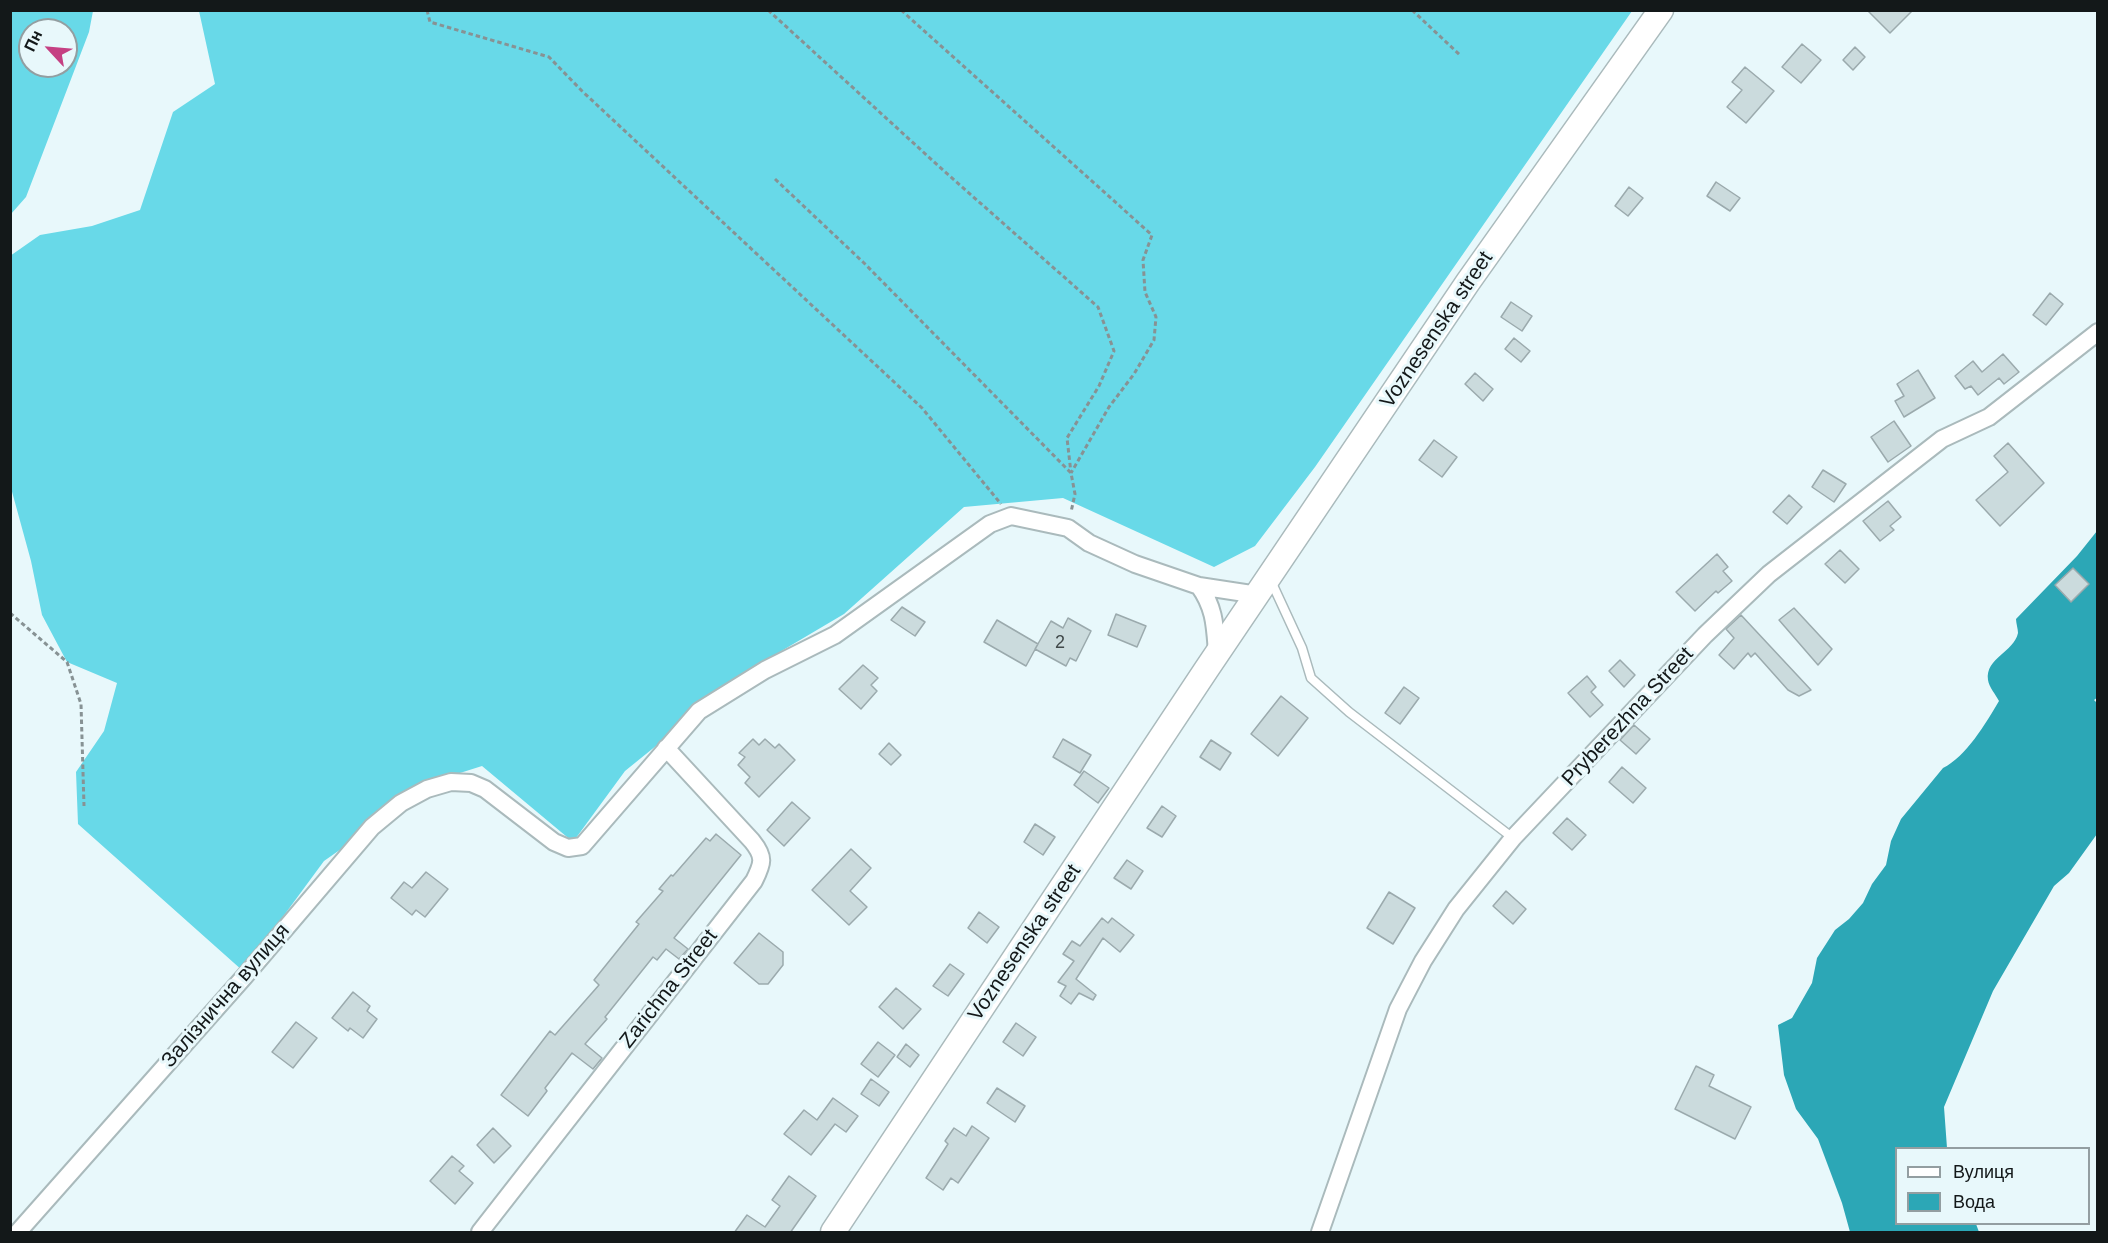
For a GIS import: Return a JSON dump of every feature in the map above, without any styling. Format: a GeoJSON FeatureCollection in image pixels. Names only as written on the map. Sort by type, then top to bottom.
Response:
{"type":"FeatureCollection","features":[{"type":"Feature","properties":{"kind":"main road","name":"Voznesenska street"},"geometry":{"type":"LineString","coordinates":[[833,1233],[1217,653],[1462,292],[1661,10]]}},
{"type":"Feature","properties":{"kind":"street","name":"Pryberezhna Street"},"geometry":{"type":"LineString","coordinates":[[1320,1233],[1398,1009],[1423,961],[1456,909],[1513,838],[1705,635],[1769,574],[1942,439],[1989,417],[2097,332]]}},
{"type":"Feature","properties":{"kind":"street"},"geometry":{"type":"LineString","coordinates":[[666,748],[699,711],[765,670],[835,635],[990,524],[1011,516],[1068,528],[1089,543],[1135,564],[1199,586],[1263,587]]}},
{"type":"Feature","properties":{"kind":"street"},"geometry":{"type":"LineString","coordinates":[[1199,586],[1209,600],[1214,617],[1217,653]]}},
{"type":"Feature","properties":{"kind":"street","name":"Залізнична вулиця"},"geometry":{"type":"LineString","coordinates":[[18,1233],[244,977],[372,827],[401,803],[427,789],[451,782],[471,783],[485,789],[554,842],[568,848],[582,846],[666,748]]}},
{"type":"Feature","properties":{"kind":"street","name":"Zarichna Street"},"geometry":{"type":"LineString","coordinates":[[480,1233],[754,881],[762,864],[760,850],[666,748]]}},
{"type":"Feature","properties":{"kind":"lane"},"geometry":{"type":"LineString","coordinates":[[1263,587],[1302,648],[1311,678],[1349,712],[1513,838]]}},
{"type":"Feature","properties":{"kind":"path"},"geometry":{"type":"LineString","coordinates":[[427,10],[430,22],[549,57],[582,91],[922,408],[1011,516]]}},
{"type":"Feature","properties":{"kind":"path"},"geometry":{"type":"LineString","coordinates":[[768,10],[944,171],[1098,307],[1114,351],[1099,386],[1067,438],[1075,494],[1068,528]]}},
{"type":"Feature","properties":{"kind":"path"},"geometry":{"type":"LineString","coordinates":[[901,10],[1152,235],[1143,260],[1144,292],[1156,317],[1154,340],[1134,374],[1109,407],[1071,473]]}},
{"type":"Feature","properties":{"kind":"path"},"geometry":{"type":"LineString","coordinates":[[1412,10],[1461,56]]}},
{"type":"Feature","properties":{"kind":"path"},"geometry":{"type":"LineString","coordinates":[[775,179],[864,263],[1071,473]]}},
{"type":"Feature","properties":{"kind":"path"},"geometry":{"type":"LineString","coordinates":[[10,613],[67,662],[81,704],[84,806]]}},
{"type":"Feature","properties":{"kind":"shaded area"},"geometry":{"type":"Polygon","coordinates":[[[11,10],[93,11],[89,32],[78,61],[78,18],[18,18],[18,78],[71,78],[26,197],[11,214],[11,10]]]}},
{"type":"Feature","properties":{"kind":"shaded area"},"geometry":{"type":"Polygon","coordinates":[[[199,11],[1632,11],[1315,467],[1255,546],[1214,567],[1063,498],[964,507],[844,614],[751,669],[625,771],[573,842],[482,766],[441,779],[324,861],[243,971],[78,824],[76,772],[104,731],[117,683],[67,662],[42,615],[31,561],[11,488],[10,256],[40,235],[92,226],[140,210],[173,112],[215,84],[199,11]]]}},
{"type":"Feature","properties":{"kind":"water"},"geometry":{"type":"Polygon","coordinates":[[[2097,531],[2098,697],[2094,700],[2098,704],[2097,834],[2069,873],[2054,886],[1993,991],[1944,1107],[1947,1147],[1895,1147],[1895,1225],[1976,1225],[1979,1232],[1850,1232],[1842,1203],[1818,1139],[1796,1109],[1784,1075],[1778,1025],[1792,1018],[1812,983],[1817,958],[1835,930],[1863,903],[1872,884],[1886,865],[1891,841],[1901,819],[1943,768],[1967,748],[1999,701],[1989,683],[1988,672],[1995,660],[2015,640],[2018,633],[2016,619],[2077,556],[2097,531]]]}},
{"type":"Feature","properties":{"kind":"building"},"geometry":{"type":"Polygon","coordinates":[[[1867,10],[1913,10],[1890,33],[1867,10]]]}},
{"type":"Feature","properties":{"kind":"building"},"geometry":{"type":"Polygon","coordinates":[[[1802,44],[1821,60],[1801,83],[1782,67],[1802,44]]]}},
{"type":"Feature","properties":{"kind":"building"},"geometry":{"type":"Polygon","coordinates":[[[1855,47],[1865,57],[1853,70],[1843,60],[1855,47]]]}},
{"type":"Feature","properties":{"kind":"building"},"geometry":{"type":"Polygon","coordinates":[[[1745,67],[1774,91],[1746,123],[1727,107],[1742,90],[1732,82],[1745,67]]]}},
{"type":"Feature","properties":{"kind":"building"},"geometry":{"type":"Polygon","coordinates":[[[1716,182],[1740,198],[1730,211],[1707,196],[1716,182]]]}},
{"type":"Feature","properties":{"kind":"building"},"geometry":{"type":"Polygon","coordinates":[[[1629,187],[1643,198],[1628,216],[1615,206],[1629,187]]]}},
{"type":"Feature","properties":{"kind":"building"},"geometry":{"type":"Polygon","coordinates":[[[2050,293],[2063,304],[2046,325],[2033,315],[2050,293]]]}},
{"type":"Feature","properties":{"kind":"building"},"geometry":{"type":"Polygon","coordinates":[[[1511,302],[1532,316],[1522,331],[1501,317],[1511,302]]]}},
{"type":"Feature","properties":{"kind":"building"},"geometry":{"type":"Polygon","coordinates":[[[1514,338],[1530,351],[1521,362],[1505,349],[1514,338]]]}},
{"type":"Feature","properties":{"kind":"building"},"geometry":{"type":"Polygon","coordinates":[[[2003,354],[2019,372],[2004,384],[1999,378],[1978,395],[1971,386],[1965,389],[1955,376],[1973,361],[1982,372],[2003,354]]]}},
{"type":"Feature","properties":{"kind":"building"},"geometry":{"type":"Polygon","coordinates":[[[1918,370],[1935,398],[1904,417],[1895,401],[1904,396],[1897,384],[1918,370]]]}},
{"type":"Feature","properties":{"kind":"building"},"geometry":{"type":"Polygon","coordinates":[[[1475,373],[1493,389],[1483,401],[1465,384],[1475,373]]]}},
{"type":"Feature","properties":{"kind":"building"},"geometry":{"type":"Polygon","coordinates":[[[1894,421],[1911,446],[1888,462],[1871,437],[1894,421]]]}},
{"type":"Feature","properties":{"kind":"building"},"geometry":{"type":"Polygon","coordinates":[[[1434,440],[1457,457],[1442,477],[1419,460],[1434,440]]]}},
{"type":"Feature","properties":{"kind":"building"},"geometry":{"type":"Polygon","coordinates":[[[2008,443],[2044,483],[2000,526],[1976,500],[2008,472],[1994,456],[2008,443]]]}},
{"type":"Feature","properties":{"kind":"building"},"geometry":{"type":"Polygon","coordinates":[[[1823,470],[1846,484],[1834,502],[1812,487],[1823,470]]]}},
{"type":"Feature","properties":{"kind":"building"},"geometry":{"type":"Polygon","coordinates":[[[1789,495],[1802,507],[1787,524],[1773,512],[1789,495]]]}},
{"type":"Feature","properties":{"kind":"building"},"geometry":{"type":"Polygon","coordinates":[[[1888,501],[1901,517],[1890,526],[1894,530],[1880,541],[1863,521],[1888,501]]]}},
{"type":"Feature","properties":{"kind":"building"},"geometry":{"type":"Polygon","coordinates":[[[1840,550],[1859,569],[1845,583],[1825,564],[1840,550]]]}},
{"type":"Feature","properties":{"kind":"building"},"geometry":{"type":"Polygon","coordinates":[[[1717,554],[1728,567],[1723,571],[1732,581],[1718,593],[1716,591],[1695,611],[1676,592],[1717,554]]]}},
{"type":"Feature","properties":{"kind":"building"},"geometry":{"type":"Polygon","coordinates":[[[2073,568],[2089,584],[2071,602],[2055,585],[2073,568]]]}},
{"type":"Feature","properties":{"kind":"building"},"geometry":{"type":"Polygon","coordinates":[[[902,607],[925,622],[915,636],[891,620],[902,607]]]}},
{"type":"Feature","properties":{"kind":"building"},"geometry":{"type":"Polygon","coordinates":[[[1794,608],[1832,649],[1818,665],[1779,620],[1794,608]]]}},
{"type":"Feature","properties":{"kind":"building"},"geometry":{"type":"Polygon","coordinates":[[[1116,614],[1146,626],[1137,647],[1108,635],[1116,614]]]}},
{"type":"Feature","properties":{"kind":"building"},"geometry":{"type":"Polygon","coordinates":[[[1741,615],[1811,690],[1799,696],[1788,690],[1755,653],[1751,657],[1748,653],[1734,669],[1719,655],[1734,638],[1726,629],[1741,615]]]}},
{"type":"Feature","properties":{"kind":"building"},"geometry":{"type":"Polygon","coordinates":[[[1068,618],[1091,631],[1076,661],[1070,658],[1066,666],[1035,649],[1051,621],[1063,628],[1068,618]]]}},
{"type":"Feature","properties":{"kind":"building"},"geometry":{"type":"Polygon","coordinates":[[[997,620],[1038,644],[1026,666],[984,642],[997,620]]]}},
{"type":"Feature","properties":{"kind":"building"},"geometry":{"type":"Polygon","coordinates":[[[1620,660],[1635,675],[1624,687],[1609,671],[1620,660]]]}},
{"type":"Feature","properties":{"kind":"building"},"geometry":{"type":"Polygon","coordinates":[[[863,665],[878,678],[871,685],[877,691],[861,709],[839,689],[863,665]]]}},
{"type":"Feature","properties":{"kind":"building"},"geometry":{"type":"Polygon","coordinates":[[[1587,676],[1596,687],[1591,692],[1603,705],[1590,717],[1568,693],[1587,676]]]}},
{"type":"Feature","properties":{"kind":"building"},"geometry":{"type":"Polygon","coordinates":[[[1404,687],[1419,698],[1400,724],[1385,713],[1404,687]]]}},
{"type":"Feature","properties":{"kind":"building"},"geometry":{"type":"Polygon","coordinates":[[[1281,696],[1308,718],[1278,756],[1251,734],[1281,696]]]}},
{"type":"Feature","properties":{"kind":"building"},"geometry":{"type":"Polygon","coordinates":[[[1634,725],[1650,739],[1636,754],[1620,740],[1634,725]]]}},
{"type":"Feature","properties":{"kind":"building"},"geometry":{"type":"Polygon","coordinates":[[[753,739],[759,745],[765,739],[775,748],[779,744],[795,760],[759,797],[745,783],[750,777],[738,765],[745,757],[739,753],[753,739]]]}},
{"type":"Feature","properties":{"kind":"building"},"geometry":{"type":"Polygon","coordinates":[[[1063,739],[1091,755],[1080,773],[1053,757],[1063,739]]]}},
{"type":"Feature","properties":{"kind":"building"},"geometry":{"type":"Polygon","coordinates":[[[1211,740],[1231,753],[1220,770],[1200,757],[1211,740]]]}},
{"type":"Feature","properties":{"kind":"building"},"geometry":{"type":"Polygon","coordinates":[[[889,743],[901,755],[891,765],[879,754],[889,743]]]}},
{"type":"Feature","properties":{"kind":"building"},"geometry":{"type":"Polygon","coordinates":[[[1622,767],[1646,788],[1633,803],[1609,782],[1622,767]]]}},
{"type":"Feature","properties":{"kind":"building"},"geometry":{"type":"Polygon","coordinates":[[[1084,771],[1109,788],[1098,803],[1074,785],[1084,771]]]}},
{"type":"Feature","properties":{"kind":"building"},"geometry":{"type":"Polygon","coordinates":[[[792,802],[810,818],[784,846],[767,830],[792,802]]]}},
{"type":"Feature","properties":{"kind":"building"},"geometry":{"type":"Polygon","coordinates":[[[1162,806],[1176,816],[1162,837],[1147,828],[1162,806]]]}},
{"type":"Feature","properties":{"kind":"building"},"geometry":{"type":"Polygon","coordinates":[[[1567,818],[1586,835],[1572,850],[1553,833],[1567,818]]]}},
{"type":"Feature","properties":{"kind":"building"},"geometry":{"type":"Polygon","coordinates":[[[1035,824],[1055,837],[1043,855],[1024,842],[1035,824]]]}},
{"type":"Feature","properties":{"kind":"building"},"geometry":{"type":"Polygon","coordinates":[[[716,834],[741,855],[674,938],[688,949],[679,959],[666,949],[657,960],[653,957],[605,1017],[607,1019],[585,1044],[602,1058],[593,1069],[572,1053],[545,1088],[547,1091],[528,1116],[501,1095],[550,1031],[555,1035],[599,985],[594,980],[639,924],[636,922],[663,891],[659,889],[706,838],[710,841],[716,834]]]}},
{"type":"Feature","properties":{"kind":"building"},"geometry":{"type":"Polygon","coordinates":[[[851,849],[871,868],[850,891],[867,907],[849,925],[812,890],[851,849]]]}},
{"type":"Feature","properties":{"kind":"building"},"geometry":{"type":"Polygon","coordinates":[[[1127,860],[1143,871],[1131,889],[1114,878],[1127,860]]]}},
{"type":"Feature","properties":{"kind":"building"},"geometry":{"type":"Polygon","coordinates":[[[426,872],[448,889],[425,917],[416,910],[412,915],[391,898],[404,882],[412,888],[426,872]]]}},
{"type":"Feature","properties":{"kind":"building"},"geometry":{"type":"Polygon","coordinates":[[[1506,891],[1526,909],[1513,924],[1493,906],[1506,891]]]}},
{"type":"Feature","properties":{"kind":"building"},"geometry":{"type":"Polygon","coordinates":[[[1389,892],[1415,908],[1393,944],[1367,928],[1389,892]]]}},
{"type":"Feature","properties":{"kind":"building"},"geometry":{"type":"Polygon","coordinates":[[[979,912],[999,927],[987,943],[968,928],[979,912]]]}},
{"type":"Feature","properties":{"kind":"building"},"geometry":{"type":"Polygon","coordinates":[[[1102,918],[1108,923],[1112,918],[1134,935],[1120,952],[1103,938],[1076,979],[1096,995],[1093,1000],[1079,993],[1071,1004],[1060,996],[1066,986],[1058,982],[1074,961],[1063,954],[1072,941],[1080,946],[1102,918]]]}},
{"type":"Feature","properties":{"kind":"building"},"geometry":{"type":"Polygon","coordinates":[[[759,933],[783,952],[783,965],[768,984],[759,984],[734,963],[759,933]]]}},
{"type":"Feature","properties":{"kind":"building"},"geometry":{"type":"Polygon","coordinates":[[[950,964],[964,974],[948,996],[933,986],[950,964]]]}},
{"type":"Feature","properties":{"kind":"building"},"geometry":{"type":"Polygon","coordinates":[[[896,988],[921,1009],[903,1029],[879,1007],[896,988]]]}},
{"type":"Feature","properties":{"kind":"building"},"geometry":{"type":"Polygon","coordinates":[[[353,992],[370,1006],[367,1011],[377,1019],[363,1038],[350,1028],[348,1031],[332,1018],[353,992]]]}},
{"type":"Feature","properties":{"kind":"building"},"geometry":{"type":"Polygon","coordinates":[[[296,1022],[317,1038],[293,1068],[272,1052],[296,1022]]]}},
{"type":"Feature","properties":{"kind":"building"},"geometry":{"type":"Polygon","coordinates":[[[1016,1023],[1036,1037],[1023,1056],[1003,1042],[1016,1023]]]}},
{"type":"Feature","properties":{"kind":"building"},"geometry":{"type":"Polygon","coordinates":[[[878,1042],[895,1055],[878,1077],[861,1064],[878,1042]]]}},
{"type":"Feature","properties":{"kind":"building"},"geometry":{"type":"Polygon","coordinates":[[[906,1044],[919,1055],[910,1067],[897,1057],[906,1044]]]}},
{"type":"Feature","properties":{"kind":"building"},"geometry":{"type":"Polygon","coordinates":[[[1696,1066],[1714,1075],[1709,1086],[1751,1107],[1735,1139],[1675,1109],[1696,1066]]]}},
{"type":"Feature","properties":{"kind":"building"},"geometry":{"type":"Polygon","coordinates":[[[871,1079],[889,1092],[879,1106],[861,1094],[871,1079]]]}},
{"type":"Feature","properties":{"kind":"building"},"geometry":{"type":"Polygon","coordinates":[[[997,1088],[1025,1106],[1015,1122],[987,1103],[997,1088]]]}},
{"type":"Feature","properties":{"kind":"building"},"geometry":{"type":"Polygon","coordinates":[[[833,1098],[858,1116],[846,1132],[835,1124],[811,1155],[784,1134],[804,1110],[817,1120],[833,1098]]]}},
{"type":"Feature","properties":{"kind":"building"},"geometry":{"type":"Polygon","coordinates":[[[972,1126],[989,1138],[958,1183],[951,1178],[943,1190],[926,1178],[948,1144],[945,1141],[954,1128],[966,1136],[972,1126]]]}},
{"type":"Feature","properties":{"kind":"building"},"geometry":{"type":"Polygon","coordinates":[[[493,1128],[511,1146],[494,1163],[477,1145],[493,1128]]]}},
{"type":"Feature","properties":{"kind":"building"},"geometry":{"type":"Polygon","coordinates":[[[452,1156],[464,1166],[459,1171],[473,1183],[455,1204],[430,1181],[452,1156]]]}},
{"type":"Feature","properties":{"kind":"building"},"geometry":{"type":"Polygon","coordinates":[[[789,1176],[816,1196],[790,1233],[734,1233],[747,1215],[765,1227],[780,1206],[772,1200],[789,1176]]]}}]}
